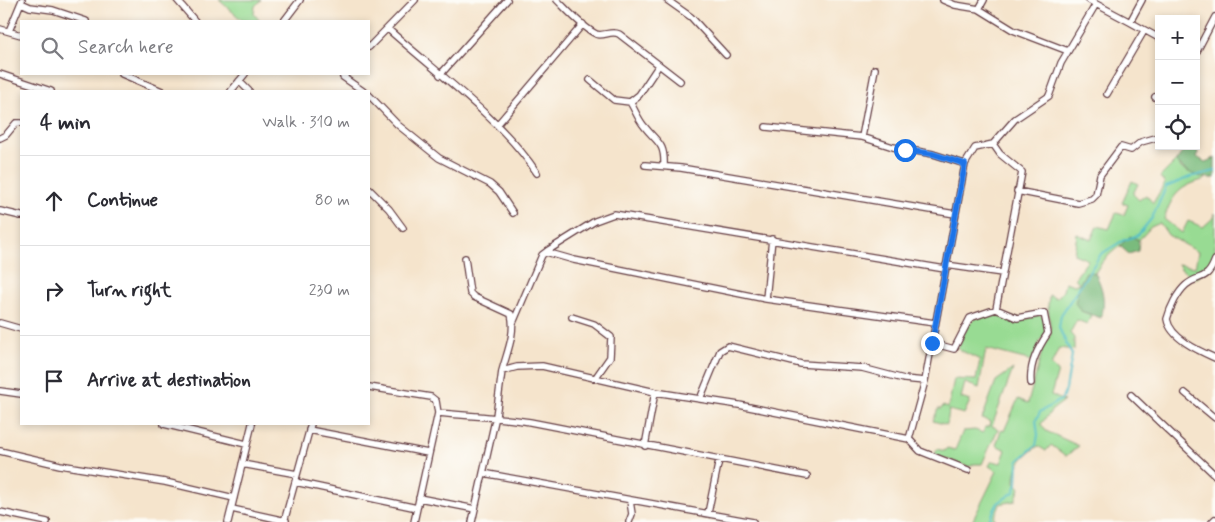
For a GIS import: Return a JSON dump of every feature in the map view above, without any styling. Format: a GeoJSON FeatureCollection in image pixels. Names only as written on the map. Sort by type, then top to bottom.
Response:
{"type":"FeatureCollection","features":[{"type":"Feature","properties":{"kind":"street"},"geometry":{"type":"LineString","coordinates":[[177,0],[194,20]]}},
{"type":"Feature","properties":{"kind":"street"},"geometry":{"type":"LineString","coordinates":[[285,20],[300,0]]}},
{"type":"Feature","properties":{"kind":"street"},"geometry":{"type":"LineString","coordinates":[[370,46],[414,0]]}},
{"type":"Feature","properties":{"kind":"street"},"geometry":{"type":"LineString","coordinates":[[440,75],[507,0]]}},
{"type":"Feature","properties":{"kind":"street"},"geometry":{"type":"LineString","coordinates":[[556,0],[597,34],[613,32],[619,34],[680,81]]}},
{"type":"Feature","properties":{"kind":"street"},"geometry":{"type":"LineString","coordinates":[[667,0],[691,17],[726,54]]}},
{"type":"Feature","properties":{"kind":"street"},"geometry":{"type":"LineString","coordinates":[[943,0],[955,5],[980,9],[1013,30],[1068,51]]}},
{"type":"Feature","properties":{"kind":"street"},"geometry":{"type":"LineString","coordinates":[[980,9],[984,0]]}},
{"type":"Feature","properties":{"kind":"street"},"geometry":{"type":"LineString","coordinates":[[1089,0],[1155,36]]}},
{"type":"Feature","properties":{"kind":"street"},"geometry":{"type":"LineString","coordinates":[[1130,22],[1142,0]]}},
{"type":"Feature","properties":{"kind":"street"},"geometry":{"type":"LineString","coordinates":[[9,31],[21,2],[30,7],[53,10],[83,20]]}},
{"type":"Feature","properties":{"kind":"street"},"geometry":{"type":"LineString","coordinates":[[909,439],[925,381],[965,164],[975,148],[993,144],[1015,119],[1049,96],[1068,51],[1096,4]]}},
{"type":"Feature","properties":{"kind":"street"},"geometry":{"type":"LineString","coordinates":[[1200,45],[1215,17]]}},
{"type":"Feature","properties":{"kind":"street"},"geometry":{"type":"LineString","coordinates":[[497,125],[583,24]]}},
{"type":"Feature","properties":{"kind":"street"},"geometry":{"type":"LineString","coordinates":[[0,29],[20,35]]}},
{"type":"Feature","properties":{"kind":"street"},"geometry":{"type":"LineString","coordinates":[[388,29],[497,125],[522,150],[537,173]]}},
{"type":"Feature","properties":{"kind":"street"},"geometry":{"type":"LineString","coordinates":[[1107,94],[1144,30]]}},
{"type":"Feature","properties":{"kind":"street"},"geometry":{"type":"LineString","coordinates":[[590,80],[614,100],[630,102],[639,95],[659,65]]}},
{"type":"Feature","properties":{"kind":"street"},"geometry":{"type":"LineString","coordinates":[[862,137],[875,69]]}},
{"type":"Feature","properties":{"kind":"street"},"geometry":{"type":"LineString","coordinates":[[0,74],[48,90]]}},
{"type":"Feature","properties":{"kind":"street"},"geometry":{"type":"LineString","coordinates":[[124,75],[160,90]]}},
{"type":"Feature","properties":{"kind":"street"},"geometry":{"type":"LineString","coordinates":[[343,75],[362,90]]}},
{"type":"Feature","properties":{"kind":"street"},"geometry":{"type":"LineString","coordinates":[[232,90],[242,77],[248,90]]}},
{"type":"Feature","properties":{"kind":"street"},"geometry":{"type":"LineString","coordinates":[[370,97],[398,125],[440,158],[490,184],[499,192],[513,213]]}},
{"type":"Feature","properties":{"kind":"street"},"geometry":{"type":"LineString","coordinates":[[630,102],[644,126],[659,140],[664,154],[664,166]]}},
{"type":"Feature","properties":{"kind":"street"},"geometry":{"type":"LineString","coordinates":[[0,138],[6,135],[16,123],[20,123]]}},
{"type":"Feature","properties":{"kind":"street"},"geometry":{"type":"LineString","coordinates":[[766,128],[862,137],[893,147],[933,154],[965,164]]}},
{"type":"Feature","properties":{"kind":"street"},"geometry":{"type":"LineString","coordinates":[[1018,191],[1078,203],[1092,199],[1096,195],[1100,175],[1121,147],[1131,150],[1148,139],[1155,138]]}},
{"type":"Feature","properties":{"kind":"street"},"geometry":{"type":"LineString","coordinates":[[993,144],[1000,154],[1021,170],[996,309]]}},
{"type":"Feature","properties":{"kind":"street"},"geometry":{"type":"LineString","coordinates":[[645,165],[664,166],[955,214]]}},
{"type":"Feature","properties":{"kind":"street"},"geometry":{"type":"LineString","coordinates":[[370,190],[389,209],[403,228]]}},
{"type":"Feature","properties":{"kind":"street"},"geometry":{"type":"LineString","coordinates":[[0,211],[20,216]]}},
{"type":"Feature","properties":{"kind":"street"},"geometry":{"type":"LineString","coordinates":[[472,522],[496,416],[502,371],[513,323],[542,255],[595,221],[614,214],[946,267],[1002,273]]}},
{"type":"Feature","properties":{"kind":"street"},"geometry":{"type":"LineString","coordinates":[[766,299],[772,239]]}},
{"type":"Feature","properties":{"kind":"street"},"geometry":{"type":"LineString","coordinates":[[546,252],[574,260],[766,299],[935,323]]}},
{"type":"Feature","properties":{"kind":"street"},"geometry":{"type":"LineString","coordinates":[[465,258],[470,293],[478,300],[511,314],[513,323]]}},
{"type":"Feature","properties":{"kind":"street"},"geometry":{"type":"LineString","coordinates":[[1215,260],[1206,275],[1183,289],[1167,321],[1172,331],[1180,338],[1215,358]]}},
{"type":"Feature","properties":{"kind":"street"},"geometry":{"type":"LineString","coordinates":[[932,343],[954,349],[970,318],[996,309],[1017,318],[1043,313],[1047,316],[1048,333],[1038,346],[1030,375],[1031,383]]}},
{"type":"Feature","properties":{"kind":"street"},"geometry":{"type":"LineString","coordinates":[[572,317],[594,324],[611,337],[610,357],[596,377]]}},
{"type":"Feature","properties":{"kind":"street"},"geometry":{"type":"LineString","coordinates":[[0,323],[20,329]]}},
{"type":"Feature","properties":{"kind":"street"},"geometry":{"type":"LineString","coordinates":[[700,399],[720,351],[728,346],[801,364],[862,368],[904,379],[925,381]]}},
{"type":"Feature","properties":{"kind":"street"},"geometry":{"type":"LineString","coordinates":[[502,371],[517,367],[542,366],[655,392],[909,439],[920,451],[968,470]]}},
{"type":"Feature","properties":{"kind":"street"},"geometry":{"type":"LineString","coordinates":[[370,387],[431,397],[436,401],[438,413],[414,522]]}},
{"type":"Feature","properties":{"kind":"street"},"geometry":{"type":"LineString","coordinates":[[0,391],[20,394]]}},
{"type":"Feature","properties":{"kind":"street"},"geometry":{"type":"LineString","coordinates":[[645,446],[655,392]]}},
{"type":"Feature","properties":{"kind":"street"},"geometry":{"type":"LineString","coordinates":[[1185,393],[1215,418]]}},
{"type":"Feature","properties":{"kind":"street"},"geometry":{"type":"LineString","coordinates":[[1131,395],[1215,475]]}},
{"type":"Feature","properties":{"kind":"street"},"geometry":{"type":"LineString","coordinates":[[438,413],[486,418],[496,416],[807,476]]}},
{"type":"Feature","properties":{"kind":"street"},"geometry":{"type":"LineString","coordinates":[[175,425],[196,427],[246,444]]}},
{"type":"Feature","properties":{"kind":"street"},"geometry":{"type":"LineString","coordinates":[[228,522],[252,425]]}},
{"type":"Feature","properties":{"kind":"street"},"geometry":{"type":"LineString","coordinates":[[232,509],[285,521],[310,427],[428,453]]}},
{"type":"Feature","properties":{"kind":"street"},"geometry":{"type":"LineString","coordinates":[[0,450],[60,465],[165,482],[234,498]]}},
{"type":"Feature","properties":{"kind":"street"},"geometry":{"type":"LineString","coordinates":[[708,514],[719,460]]}},
{"type":"Feature","properties":{"kind":"street"},"geometry":{"type":"LineString","coordinates":[[242,464],[297,474]]}},
{"type":"Feature","properties":{"kind":"street"},"geometry":{"type":"LineString","coordinates":[[483,473],[753,522]]}},
{"type":"Feature","properties":{"kind":"street"},"geometry":{"type":"LineString","coordinates":[[295,482],[417,508]]}},
{"type":"Feature","properties":{"kind":"street"},"geometry":{"type":"LineString","coordinates":[[419,498],[475,509]]}},
{"type":"Feature","properties":{"kind":"street"},"geometry":{"type":"LineString","coordinates":[[629,522],[632,514],[630,501]]}},
{"type":"Feature","properties":{"kind":"street"},"geometry":{"type":"LineString","coordinates":[[0,512],[47,522]]}},
{"type":"Feature","properties":{"kind":"street"},"geometry":{"type":"LineString","coordinates":[[1212,522],[1215,519]]}},
{"type":"Feature","properties":{"kind":"green space"},"geometry":{"type":"Polygon","coordinates":[[[219,0],[261,0],[255,6],[254,14],[259,20],[242,20],[219,0]]]}},
{"type":"Feature","properties":{"kind":"green space"},"geometry":{"type":"Polygon","coordinates":[[[1184,150],[1196,150],[1197,157],[1205,162],[1215,158],[1215,178],[1193,174],[1176,161],[1184,150]]]}},
{"type":"Feature","properties":{"kind":"green space"},"geometry":{"type":"Polygon","coordinates":[[[1176,161],[1182,169],[1206,179],[1190,185],[1179,192],[1174,197],[1164,219],[1182,233],[1188,221],[1203,227],[1212,219],[1215,213],[1215,259],[1195,279],[1181,269],[1178,264],[1195,267],[1198,252],[1168,235],[1160,223],[1151,227],[1139,240],[1130,236],[1107,257],[1095,273],[1086,273],[1080,283],[1081,311],[1091,315],[1087,324],[1077,320],[1070,333],[1074,338],[1074,350],[1059,348],[1051,366],[1058,371],[1051,395],[1064,401],[1052,410],[1041,424],[1046,431],[1079,446],[1066,456],[1051,445],[1046,451],[1038,446],[1024,457],[1018,466],[1015,482],[1020,488],[1015,501],[1000,504],[994,518],[997,522],[972,522],[997,471],[989,466],[992,461],[1001,463],[1006,450],[996,445],[1001,430],[1004,431],[1018,399],[1028,403],[1044,344],[1051,334],[1048,306],[1049,295],[1057,298],[1063,291],[1065,282],[1074,285],[1079,283],[1075,278],[1088,260],[1074,254],[1077,234],[1091,240],[1097,226],[1109,229],[1116,213],[1124,215],[1128,205],[1122,203],[1132,181],[1138,184],[1133,194],[1139,200],[1146,195],[1153,203],[1165,183],[1160,177],[1176,161]]]}},
{"type":"Feature","properties":{"kind":"green space"},"geometry":{"type":"Polygon","coordinates":[[[1130,236],[1139,240],[1138,251],[1129,254],[1120,246],[1130,236]]]}},
{"type":"Feature","properties":{"kind":"green space"},"geometry":{"type":"Polygon","coordinates":[[[1086,272],[1095,273],[1100,284],[1103,295],[1101,318],[1081,311],[1075,303],[1080,283],[1086,272]]]}},
{"type":"Feature","properties":{"kind":"green space"},"geometry":{"type":"Polygon","coordinates":[[[991,315],[1026,319],[1039,315],[1045,318],[1046,335],[1041,339],[1032,361],[986,349],[979,388],[965,383],[961,398],[970,401],[964,414],[949,410],[947,425],[933,421],[938,409],[941,409],[943,406],[948,408],[954,379],[976,380],[980,360],[958,349],[968,325],[977,318],[991,315]]]}},
{"type":"Feature","properties":{"kind":"green space"},"geometry":{"type":"Polygon","coordinates":[[[1013,369],[992,426],[998,429],[982,464],[974,464],[969,467],[935,455],[937,449],[945,451],[947,448],[955,450],[963,431],[975,430],[983,433],[985,427],[989,427],[990,421],[982,419],[996,381],[1013,369]]]}},
{"type":"Feature","properties":{"kind":"waterway"},"geometry":{"type":"LineString","coordinates":[[988,522],[998,503],[1014,492],[1017,484],[1018,461],[1036,445],[1038,435],[1036,420],[1040,412],[1062,399],[1066,389],[1072,355],[1059,328],[1061,315],[1101,254],[1122,241],[1138,235],[1152,218],[1166,187],[1190,177],[1215,171]]}},
{"type":"Feature","properties":{"kind":"route"},"geometry":{"type":"LineString","coordinates":[[905,150],[933,154],[965,164],[932,343]]}}]}
